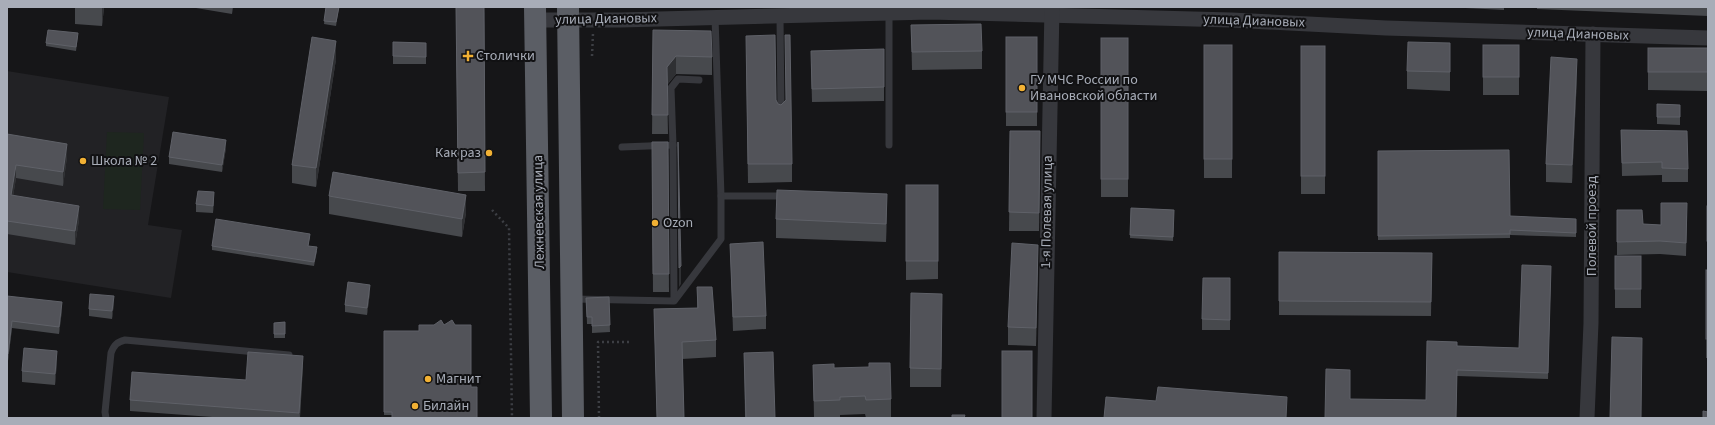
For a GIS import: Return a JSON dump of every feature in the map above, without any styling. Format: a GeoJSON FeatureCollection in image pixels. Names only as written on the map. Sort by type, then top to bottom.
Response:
{"type":"FeatureCollection","features":[{"type":"Feature","properties":{"kind":"highway","name":"Лежневская улица"},"geometry":{"type":"LineString","coordinates":[[536,14],[541,418]]}},
{"type":"Feature","properties":{"kind":"highway"},"geometry":{"type":"LineString","coordinates":[[568,14],[573,418]]}},
{"type":"Feature","properties":{"kind":"street","name":"улица Диановых"},"geometry":{"type":"LineString","coordinates":[[536,14],[715,17],[889,10],[930,12],[1052,11],[1708,38]]}},
{"type":"Feature","properties":{"kind":"street","name":"1-я Полевая улица"},"geometry":{"type":"LineString","coordinates":[[1044,418],[1052,11]]}},
{"type":"Feature","properties":{"kind":"street","name":"Полевой проезд"},"geometry":{"type":"LineString","coordinates":[[1587,418],[1591,323],[1593,34]]}},
{"type":"Feature","properties":{"kind":"lane"},"geometry":{"type":"LineString","coordinates":[[889,10],[889,145]]}},
{"type":"Feature","properties":{"kind":"lane"},"geometry":{"type":"LineString","coordinates":[[780,15],[781,118]]}},
{"type":"Feature","properties":{"kind":"lane"},"geometry":{"type":"LineString","coordinates":[[674,300],[721,239],[715,17]]}},
{"type":"Feature","properties":{"kind":"lane"},"geometry":{"type":"LineString","coordinates":[[674,300],[671,88],[678,79],[699,80]]}},
{"type":"Feature","properties":{"kind":"lane"},"geometry":{"type":"LineString","coordinates":[[622,147],[673,145]]}},
{"type":"Feature","properties":{"kind":"lane"},"geometry":{"type":"LineString","coordinates":[[721,196],[791,196]]}},
{"type":"Feature","properties":{"kind":"lane"},"geometry":{"type":"LineString","coordinates":[[571,299],[674,300]]}},
{"type":"Feature","properties":{"kind":"lane"},"geometry":{"type":"LineString","coordinates":[[106,418],[105,412],[111,353],[114,346],[119,342],[125,340],[289,355]]}},
{"type":"Feature","properties":{"kind":"path"},"geometry":{"type":"LineString","coordinates":[[490,55],[520,55]]}},
{"type":"Feature","properties":{"kind":"path"},"geometry":{"type":"LineString","coordinates":[[492,210],[509,228],[512,418]]}},
{"type":"Feature","properties":{"kind":"path"},"geometry":{"type":"LineString","coordinates":[[599,418],[598,342],[629,342]]}},
{"type":"Feature","properties":{"kind":"shaded area","name":"Школа № 2"},"geometry":{"type":"Polygon","coordinates":[[[7,71],[169,97],[148,225],[182,230],[171,298],[7,272],[7,71]]]}},
{"type":"Feature","properties":{"kind":"shaded area"},"geometry":{"type":"Polygon","coordinates":[[[107,132],[144,133],[140,210],[103,209],[107,132]]]}},
{"type":"Feature","properties":{"kind":"building"},"geometry":{"type":"Polygon","coordinates":[[[326,7],[339,7],[336,22],[324,21],[326,7]]]}},
{"type":"Feature","properties":{"kind":"building"},"geometry":{"type":"Polygon","coordinates":[[[456,7],[484,7],[485,172],[458,173],[456,7]]]}},
{"type":"Feature","properties":{"kind":"building"},"geometry":{"type":"Polygon","coordinates":[[[981,24],[982,51],[912,52],[911,25],[981,24]]]}},
{"type":"Feature","properties":{"kind":"building"},"geometry":{"type":"Polygon","coordinates":[[[48,30],[78,33],[76,47],[46,43],[48,30]]]}},
{"type":"Feature","properties":{"kind":"building"},"geometry":{"type":"Polygon","coordinates":[[[653,30],[711,31],[712,57],[676,56],[667,67],[668,115],[652,115],[653,30]]]}},
{"type":"Feature","properties":{"kind":"building"},"geometry":{"type":"Polygon","coordinates":[[[775,35],[776,100],[778,104],[781,105],[786,100],[785,35],[790,35],[792,164],[748,164],[746,36],[775,35]]]}},
{"type":"Feature","properties":{"kind":"building"},"geometry":{"type":"Polygon","coordinates":[[[312,37],[336,41],[316,168],[292,165],[312,37]]]}},
{"type":"Feature","properties":{"kind":"building","name":"ГУ МЧС России по Ивановской области"},"geometry":{"type":"Polygon","coordinates":[[[1006,37],[1037,37],[1037,112],[1006,112],[1006,37]]]}},
{"type":"Feature","properties":{"kind":"building"},"geometry":{"type":"Polygon","coordinates":[[[1101,38],[1128,38],[1128,179],[1101,179],[1101,38]]]}},
{"type":"Feature","properties":{"kind":"building"},"geometry":{"type":"Polygon","coordinates":[[[393,42],[426,43],[426,57],[393,56],[393,42]]]}},
{"type":"Feature","properties":{"kind":"building"},"geometry":{"type":"Polygon","coordinates":[[[1408,42],[1450,43],[1450,72],[1407,71],[1408,42]]]}},
{"type":"Feature","properties":{"kind":"building"},"geometry":{"type":"Polygon","coordinates":[[[1204,45],[1232,45],[1232,159],[1204,159],[1204,45]]]}},
{"type":"Feature","properties":{"kind":"building"},"geometry":{"type":"Polygon","coordinates":[[[1483,45],[1519,45],[1519,77],[1483,77],[1483,45]]]}},
{"type":"Feature","properties":{"kind":"building"},"geometry":{"type":"Polygon","coordinates":[[[1301,46],[1325,46],[1325,176],[1301,176],[1301,46]]]}},
{"type":"Feature","properties":{"kind":"building"},"geometry":{"type":"Polygon","coordinates":[[[1648,48],[1708,48],[1708,72],[1648,72],[1648,48]]]}},
{"type":"Feature","properties":{"kind":"building"},"geometry":{"type":"Polygon","coordinates":[[[884,49],[884,87],[812,89],[811,51],[884,49]]]}},
{"type":"Feature","properties":{"kind":"building"},"geometry":{"type":"Polygon","coordinates":[[[1551,57],[1577,59],[1572,165],[1546,164],[1551,57]]]}},
{"type":"Feature","properties":{"kind":"building"},"geometry":{"type":"Polygon","coordinates":[[[1657,104],[1680,105],[1680,117],[1657,117],[1657,104]]]}},
{"type":"Feature","properties":{"kind":"building"},"geometry":{"type":"Polygon","coordinates":[[[1621,130],[1687,131],[1688,169],[1662,168],[1662,162],[1622,163],[1621,130]]]}},
{"type":"Feature","properties":{"kind":"building"},"geometry":{"type":"Polygon","coordinates":[[[1010,131],[1040,131],[1039,213],[1009,212],[1010,131]]]}},
{"type":"Feature","properties":{"kind":"building"},"geometry":{"type":"Polygon","coordinates":[[[173,132],[226,140],[222,165],[169,157],[173,132]]]}},
{"type":"Feature","properties":{"kind":"building"},"geometry":{"type":"Polygon","coordinates":[[[7,134],[67,144],[63,172],[16,165],[11,195],[79,206],[75,231],[7,221],[7,134]]]}},
{"type":"Feature","properties":{"kind":"building"},"geometry":{"type":"Polygon","coordinates":[[[652,142],[668,142],[669,274],[653,274],[652,142]]]}},
{"type":"Feature","properties":{"kind":"building"},"geometry":{"type":"Polygon","coordinates":[[[678,142],[681,266],[679,268],[678,142]]]}},
{"type":"Feature","properties":{"kind":"building"},"geometry":{"type":"Polygon","coordinates":[[[1509,150],[1510,216],[1576,219],[1576,233],[1510,230],[1510,234],[1378,236],[1378,151],[1509,150]]]}},
{"type":"Feature","properties":{"kind":"building"},"geometry":{"type":"Polygon","coordinates":[[[333,172],[466,195],[462,219],[329,196],[333,172]]]}},
{"type":"Feature","properties":{"kind":"building"},"geometry":{"type":"Polygon","coordinates":[[[906,185],[938,185],[938,261],[906,261],[906,185]]]}},
{"type":"Feature","properties":{"kind":"building"},"geometry":{"type":"Polygon","coordinates":[[[777,190],[887,194],[886,224],[776,219],[777,190]]]}},
{"type":"Feature","properties":{"kind":"building"},"geometry":{"type":"Polygon","coordinates":[[[198,191],[214,192],[213,206],[196,204],[198,191]]]}},
{"type":"Feature","properties":{"kind":"building"},"geometry":{"type":"Polygon","coordinates":[[[1661,203],[1687,203],[1686,243],[1660,241],[1617,242],[1617,210],[1642,210],[1643,224],[1661,225],[1661,203]]]}},
{"type":"Feature","properties":{"kind":"building"},"geometry":{"type":"Polygon","coordinates":[[[1708,206],[1708,241],[1707,241],[1708,206]]]}},
{"type":"Feature","properties":{"kind":"building"},"geometry":{"type":"Polygon","coordinates":[[[1131,208],[1174,210],[1173,237],[1130,235],[1131,208]]]}},
{"type":"Feature","properties":{"kind":"building"},"geometry":{"type":"Polygon","coordinates":[[[216,219],[310,234],[308,246],[317,247],[314,262],[212,246],[216,219]]]}},
{"type":"Feature","properties":{"kind":"building"},"geometry":{"type":"Polygon","coordinates":[[[763,242],[766,316],[733,317],[730,244],[763,242]]]}},
{"type":"Feature","properties":{"kind":"building"},"geometry":{"type":"Polygon","coordinates":[[[1012,243],[1038,245],[1036,328],[1008,327],[1012,243]]]}},
{"type":"Feature","properties":{"kind":"building"},"geometry":{"type":"Polygon","coordinates":[[[1279,252],[1432,253],[1431,302],[1279,301],[1279,252]]]}},
{"type":"Feature","properties":{"kind":"building"},"geometry":{"type":"Polygon","coordinates":[[[1615,256],[1641,256],[1641,289],[1615,289],[1615,256]]]}},
{"type":"Feature","properties":{"kind":"building"},"geometry":{"type":"Polygon","coordinates":[[[1522,265],[1551,266],[1548,373],[1457,370],[1456,418],[1325,418],[1326,369],[1350,370],[1350,399],[1426,400],[1427,341],[1457,342],[1457,346],[1519,348],[1522,265]]]}},
{"type":"Feature","properties":{"kind":"building"},"geometry":{"type":"Polygon","coordinates":[[[1706,270],[1708,270],[1708,339],[1706,339],[1706,270]]]}},
{"type":"Feature","properties":{"kind":"building"},"geometry":{"type":"Polygon","coordinates":[[[1203,278],[1230,278],[1230,320],[1202,319],[1203,278]]]}},
{"type":"Feature","properties":{"kind":"building"},"geometry":{"type":"Polygon","coordinates":[[[348,282],[370,285],[367,308],[345,305],[348,282]]]}},
{"type":"Feature","properties":{"kind":"building"},"geometry":{"type":"Polygon","coordinates":[[[697,287],[712,287],[716,340],[682,342],[684,418],[657,418],[654,309],[698,308],[697,287]]]}},
{"type":"Feature","properties":{"kind":"building"},"geometry":{"type":"Polygon","coordinates":[[[911,293],[942,294],[941,369],[910,368],[911,293]]]}},
{"type":"Feature","properties":{"kind":"building"},"geometry":{"type":"Polygon","coordinates":[[[90,294],[114,296],[112,311],[89,309],[90,294]]]}},
{"type":"Feature","properties":{"kind":"building"},"geometry":{"type":"Polygon","coordinates":[[[7,296],[62,302],[59,327],[12,321],[7,354],[7,296]]]}},
{"type":"Feature","properties":{"kind":"building"},"geometry":{"type":"Polygon","coordinates":[[[609,297],[610,325],[592,326],[592,317],[587,317],[586,298],[609,297]]]}},
{"type":"Feature","properties":{"kind":"building","name":"Магнит"},"geometry":{"type":"Polygon","coordinates":[[[441,320],[444,325],[452,320],[455,325],[471,325],[471,387],[477,387],[477,418],[392,418],[392,412],[384,412],[384,331],[419,331],[419,325],[434,325],[441,320]]]}},
{"type":"Feature","properties":{"kind":"building"},"geometry":{"type":"Polygon","coordinates":[[[285,322],[285,334],[274,334],[274,323],[285,322]]]}},
{"type":"Feature","properties":{"kind":"building"},"geometry":{"type":"Polygon","coordinates":[[[1612,337],[1642,338],[1641,418],[1610,418],[1612,337]]]}},
{"type":"Feature","properties":{"kind":"building"},"geometry":{"type":"Polygon","coordinates":[[[24,348],[57,351],[55,374],[22,371],[24,348]]]}},
{"type":"Feature","properties":{"kind":"building"},"geometry":{"type":"Polygon","coordinates":[[[1002,351],[1032,351],[1032,418],[1002,418],[1002,351]]]}},
{"type":"Feature","properties":{"kind":"building"},"geometry":{"type":"Polygon","coordinates":[[[248,352],[303,356],[299,413],[130,400],[132,372],[246,380],[248,352]]]}},
{"type":"Feature","properties":{"kind":"building"},"geometry":{"type":"Polygon","coordinates":[[[773,352],[775,418],[746,418],[744,353],[773,352]]]}},
{"type":"Feature","properties":{"kind":"building"},"geometry":{"type":"Polygon","coordinates":[[[869,363],[890,363],[891,399],[866,400],[865,396],[840,397],[840,400],[814,401],[813,365],[834,364],[834,368],[869,367],[869,363]]]}},
{"type":"Feature","properties":{"kind":"building"},"geometry":{"type":"Polygon","coordinates":[[[1158,387],[1287,397],[1286,418],[1104,418],[1106,397],[1156,401],[1158,387]]]}},
{"type":"Feature","properties":{"kind":"building"},"geometry":{"type":"Polygon","coordinates":[[[1703,411],[1708,412],[1708,418],[1703,418],[1703,411]]]}},
{"type":"Feature","properties":{"kind":"building"},"geometry":{"type":"Polygon","coordinates":[[[952,415],[965,415],[964,418],[952,418],[952,415]]]}},
{"type":"Feature","properties":{"kind":"place","name":"Столички"},"geometry":{"type":"Point","coordinates":[468,56]}},
{"type":"Feature","properties":{"kind":"place","name":"ГУ МЧС России по Ивановской области"},"geometry":{"type":"Point","coordinates":[1022,88]}},
{"type":"Feature","properties":{"kind":"place","name":"Как раз"},"geometry":{"type":"Point","coordinates":[489,153]}},
{"type":"Feature","properties":{"kind":"place","name":"Школа № 2"},"geometry":{"type":"Point","coordinates":[83,161]}},
{"type":"Feature","properties":{"kind":"place","name":"Ozon"},"geometry":{"type":"Point","coordinates":[655,223]}},
{"type":"Feature","properties":{"kind":"place","name":"Магнит"},"geometry":{"type":"Point","coordinates":[428,379]}},
{"type":"Feature","properties":{"kind":"place","name":"Билайн"},"geometry":{"type":"Point","coordinates":[415,406]}}]}
